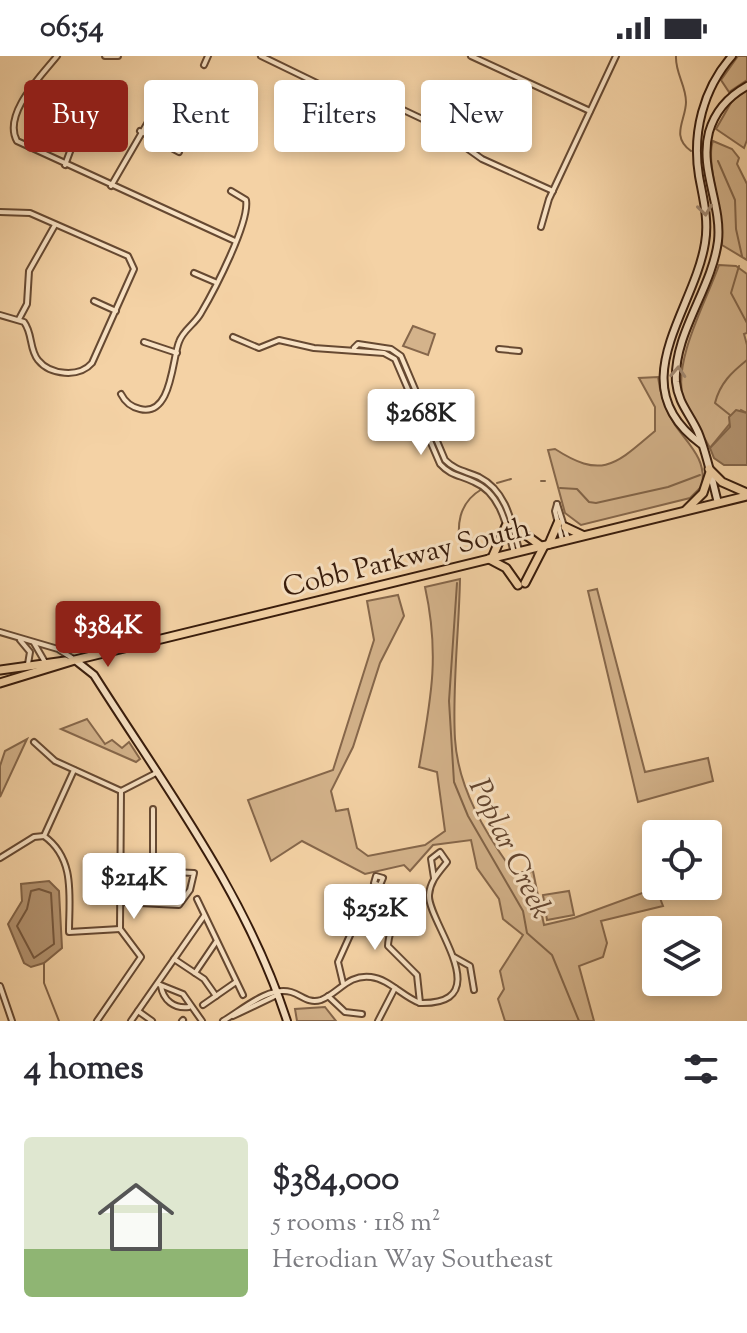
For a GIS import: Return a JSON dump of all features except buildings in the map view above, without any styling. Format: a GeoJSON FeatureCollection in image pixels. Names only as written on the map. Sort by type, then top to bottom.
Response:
{"type":"FeatureCollection","features":[{"type":"Feature","properties":{"kind":"main road"},"geometry":{"type":"LineString","coordinates":[[684,511],[703,493],[710,471],[727,485],[747,495]]}},
{"type":"Feature","properties":{"kind":"main road","name":"Cobb Parkway South"},"geometry":{"type":"LineString","coordinates":[[0,683],[75,660],[747,495]]}},
{"type":"Feature","properties":{"kind":"main road"},"geometry":{"type":"LineString","coordinates":[[545,545],[509,525],[490,558],[522,584],[545,545],[562,525],[584,536]]}},
{"type":"Feature","properties":{"kind":"main road","name":"Cobb Parkway South"},"geometry":{"type":"LineString","coordinates":[[0,670],[75,660]]}},
{"type":"Feature","properties":{"kind":"street"},"geometry":{"type":"LineString","coordinates":[[57,56],[34,80],[13,124],[11,136],[24,147],[235,241]]}},
{"type":"Feature","properties":{"kind":"street"},"geometry":{"type":"LineString","coordinates":[[105,56],[118,56]]}},
{"type":"Feature","properties":{"kind":"street"},"geometry":{"type":"LineString","coordinates":[[204,65],[208,56]]}},
{"type":"Feature","properties":{"kind":"street"},"geometry":{"type":"LineString","coordinates":[[261,56],[325,87],[380,99],[433,124],[482,159],[553,191]]}},
{"type":"Feature","properties":{"kind":"street"},"geometry":{"type":"LineString","coordinates":[[471,56],[590,111]]}},
{"type":"Feature","properties":{"kind":"street"},"geometry":{"type":"LineString","coordinates":[[541,227],[553,191],[616,56]]}},
{"type":"Feature","properties":{"kind":"street"},"geometry":{"type":"LineString","coordinates":[[701,444],[671,409],[665,391],[664,361],[669,337],[695,279],[705,243],[706,213],[697,154],[703,104],[712,83],[732,56]]}},
{"type":"Feature","properties":{"kind":"street"},"geometry":{"type":"LineString","coordinates":[[718,503],[701,444],[679,399],[676,367],[717,247],[717,210],[707,163],[708,133],[722,107],[747,86]]}},
{"type":"Feature","properties":{"kind":"street"},"geometry":{"type":"LineString","coordinates":[[111,186],[144,126]]}},
{"type":"Feature","properties":{"kind":"street"},"geometry":{"type":"LineString","coordinates":[[140,131],[144,133]]}},
{"type":"Feature","properties":{"kind":"street"},"geometry":{"type":"LineString","coordinates":[[65,165],[70,152]]}},
{"type":"Feature","properties":{"kind":"street"},"geometry":{"type":"LineString","coordinates":[[121,394],[132,406],[152,408],[161,399],[173,375],[180,338],[199,317],[235,241],[248,205],[243,195],[231,191]]}},
{"type":"Feature","properties":{"kind":"street"},"geometry":{"type":"LineString","coordinates":[[0,212],[22,212],[132,259],[133,274],[92,363],[83,371],[70,374],[45,365],[36,358],[30,331],[19,319],[0,315]]}},
{"type":"Feature","properties":{"kind":"street"},"geometry":{"type":"LineString","coordinates":[[19,319],[27,304],[29,271],[55,225]]}},
{"type":"Feature","properties":{"kind":"street"},"geometry":{"type":"LineString","coordinates":[[194,273],[215,282]]}},
{"type":"Feature","properties":{"kind":"street"},"geometry":{"type":"LineString","coordinates":[[94,301],[116,311]]}},
{"type":"Feature","properties":{"kind":"street"},"geometry":{"type":"LineString","coordinates":[[233,337],[259,348],[279,340],[314,348],[354,348],[358,344],[381,346],[401,356],[414,379],[445,460],[458,471],[476,475],[494,488],[517,552]]}},
{"type":"Feature","properties":{"kind":"street"},"geometry":{"type":"LineString","coordinates":[[144,342],[177,353]]}},
{"type":"Feature","properties":{"kind":"street"},"geometry":{"type":"LineString","coordinates":[[499,349],[519,351]]}},
{"type":"Feature","properties":{"kind":"street"},"geometry":{"type":"LineString","coordinates":[[562,525],[565,540]]}},
{"type":"Feature","properties":{"kind":"street"},"geometry":{"type":"LineString","coordinates":[[0,632],[58,649],[94,675],[158,772],[230,892],[287,1021]]}},
{"type":"Feature","properties":{"kind":"street"},"geometry":{"type":"LineString","coordinates":[[18,639],[30,652],[28,664]]}},
{"type":"Feature","properties":{"kind":"street"},"geometry":{"type":"LineString","coordinates":[[32,641],[45,663],[43,672]]}},
{"type":"Feature","properties":{"kind":"street"},"geometry":{"type":"LineString","coordinates":[[34,742],[49,758],[121,791]]}},
{"type":"Feature","properties":{"kind":"street"},"geometry":{"type":"LineString","coordinates":[[44,836],[74,770]]}},
{"type":"Feature","properties":{"kind":"street"},"geometry":{"type":"LineString","coordinates":[[121,791],[158,772]]}},
{"type":"Feature","properties":{"kind":"street"},"geometry":{"type":"LineString","coordinates":[[97,1021],[141,957],[120,929],[121,791]]}},
{"type":"Feature","properties":{"kind":"street"},"geometry":{"type":"LineString","coordinates":[[120,902],[179,905],[194,879],[194,873],[153,871],[153,809]]}},
{"type":"Feature","properties":{"kind":"street"},"geometry":{"type":"LineString","coordinates":[[0,858],[34,837],[44,836],[57,847],[66,865],[69,932],[120,929]]}},
{"type":"Feature","properties":{"kind":"street"},"geometry":{"type":"LineString","coordinates":[[223,1021],[277,995],[289,992],[315,1001],[328,996],[343,983],[373,977],[420,1003],[436,1001],[451,992],[458,978],[454,957],[431,908],[429,894],[434,878],[447,862],[440,852],[431,859],[434,878]]}},
{"type":"Feature","properties":{"kind":"street"},"geometry":{"type":"LineString","coordinates":[[380,885],[392,899],[396,913],[388,946],[417,975],[420,1003]]}},
{"type":"Feature","properties":{"kind":"street"},"geometry":{"type":"LineString","coordinates":[[197,899],[243,995]]}},
{"type":"Feature","properties":{"kind":"street"},"geometry":{"type":"LineString","coordinates":[[131,1021],[159,985],[204,916]]}},
{"type":"Feature","properties":{"kind":"street"},"geometry":{"type":"LineString","coordinates":[[343,983],[338,962],[356,922]]}},
{"type":"Feature","properties":{"kind":"street"},"geometry":{"type":"LineString","coordinates":[[195,973],[217,941]]}},
{"type":"Feature","properties":{"kind":"street"},"geometry":{"type":"LineString","coordinates":[[454,957],[470,966],[474,990]]}},
{"type":"Feature","properties":{"kind":"street"},"geometry":{"type":"LineString","coordinates":[[174,959],[195,973],[216,996]]}},
{"type":"Feature","properties":{"kind":"street"},"geometry":{"type":"LineString","coordinates":[[203,1005],[236,982]]}},
{"type":"Feature","properties":{"kind":"street"},"geometry":{"type":"LineString","coordinates":[[159,985],[169,1001],[178,1007],[189,1007]]}},
{"type":"Feature","properties":{"kind":"street"},"geometry":{"type":"LineString","coordinates":[[159,985],[183,994],[189,1007],[202,1021]]}},
{"type":"Feature","properties":{"kind":"street"},"geometry":{"type":"LineString","coordinates":[[0,986],[12,1021]]}},
{"type":"Feature","properties":{"kind":"street"},"geometry":{"type":"LineString","coordinates":[[378,1021],[395,988]]}},
{"type":"Feature","properties":{"kind":"street"},"geometry":{"type":"LineString","coordinates":[[328,996],[345,1012],[362,1014]]}},
{"type":"Feature","properties":{"kind":"street"},"geometry":{"type":"LineString","coordinates":[[138,1011],[152,1021]]}},
{"type":"Feature","properties":{"kind":"shaded area"},"geometry":{"type":"Polygon","coordinates":[[[738,56],[747,56],[747,80],[729,92],[721,80],[738,56]]]}},
{"type":"Feature","properties":{"kind":"shaded area"},"geometry":{"type":"Polygon","coordinates":[[[747,90],[747,140],[744,148],[716,129],[732,101],[747,90]]]}},
{"type":"Feature","properties":{"kind":"shaded area"},"geometry":{"type":"Polygon","coordinates":[[[713,141],[732,149],[739,158],[737,164],[747,184],[747,260],[722,245],[711,161],[713,141]]]}},
{"type":"Feature","properties":{"kind":"shaded area"},"geometry":{"type":"Polygon","coordinates":[[[719,265],[736,266],[747,274],[747,333],[744,334],[747,345],[747,413],[741,410],[710,448],[685,404],[681,383],[692,331],[719,265]]]}},
{"type":"Feature","properties":{"kind":"shaded area"},"geometry":{"type":"Polygon","coordinates":[[[413,326],[435,334],[428,355],[403,346],[413,326]]]}},
{"type":"Feature","properties":{"kind":"shaded area"},"geometry":{"type":"Polygon","coordinates":[[[658,377],[668,414],[699,460],[702,486],[690,498],[581,525],[565,513],[548,450],[555,449],[585,464],[597,466],[608,464],[630,452],[655,431],[655,407],[639,378],[658,377]]]}},
{"type":"Feature","properties":{"kind":"shaded area"},"geometry":{"type":"Polygon","coordinates":[[[460,579],[454,719],[457,758],[475,810],[493,843],[514,873],[533,871],[544,925],[574,918],[642,893],[642,900],[661,900],[663,906],[601,921],[607,943],[603,957],[579,966],[594,1021],[505,1021],[498,999],[504,989],[500,971],[523,935],[503,919],[499,899],[477,868],[471,840],[433,845],[410,871],[404,865],[365,874],[302,841],[271,861],[248,800],[333,770],[374,640],[367,601],[398,595],[404,616],[380,663],[353,747],[331,791],[336,811],[348,809],[357,848],[368,856],[425,845],[445,831],[437,772],[419,767],[433,656],[425,587],[460,579]]]}},
{"type":"Feature","properties":{"kind":"shaded area"},"geometry":{"type":"Polygon","coordinates":[[[597,589],[645,772],[708,758],[713,781],[638,802],[588,591],[597,589]]]}},
{"type":"Feature","properties":{"kind":"shaded area"},"geometry":{"type":"Polygon","coordinates":[[[87,719],[105,744],[112,740],[122,748],[129,742],[140,759],[136,762],[61,729],[87,719]]]}},
{"type":"Feature","properties":{"kind":"shaded area"},"geometry":{"type":"Polygon","coordinates":[[[27,739],[0,797],[0,766],[5,751],[27,739]]]}},
{"type":"Feature","properties":{"kind":"shaded area"},"geometry":{"type":"Polygon","coordinates":[[[569,891],[574,915],[547,920],[543,895],[569,891]]]}},
{"type":"Feature","properties":{"kind":"shaded area"},"geometry":{"type":"Polygon","coordinates":[[[325,1007],[336,1021],[297,1021],[295,1009],[325,1007]]]}},
{"type":"Feature","properties":{"kind":"water"},"geometry":{"type":"Polygon","coordinates":[[[736,410],[747,413],[747,465],[724,465],[714,458],[710,448],[730,427],[729,417],[736,410]]]}},
{"type":"Feature","properties":{"kind":"water"},"geometry":{"type":"Polygon","coordinates":[[[49,881],[59,891],[62,948],[44,963],[31,967],[24,963],[8,924],[22,901],[21,884],[49,881]]]}},
{"type":"Feature","properties":{"kind":"waterway","name":"Poplar Creek"},"geometry":{"type":"LineString","coordinates":[[676,56],[686,102],[680,134],[681,140],[691,151]]}},
{"type":"Feature","properties":{"kind":"waterway","name":"Poplar Creek"},"geometry":{"type":"LineString","coordinates":[[718,161],[735,200],[736,229],[742,256]]}},
{"type":"Feature","properties":{"kind":"waterway","name":"Poplar Creek"},"geometry":{"type":"LineString","coordinates":[[739,266],[731,293],[747,323]]}},
{"type":"Feature","properties":{"kind":"waterway","name":"Poplar Creek"},"geometry":{"type":"LineString","coordinates":[[730,415],[715,403],[727,378],[747,360]]}},
{"type":"Feature","properties":{"kind":"waterway","name":"Poplar Creek"},"geometry":{"type":"LineString","coordinates":[[560,488],[577,489],[589,502],[596,503],[668,487],[700,475]]}},
{"type":"Feature","properties":{"kind":"waterway","name":"Poplar Creek"},"geometry":{"type":"LineString","coordinates":[[497,483],[511,479]]}},
{"type":"Feature","properties":{"kind":"waterway","name":"Poplar Creek"},"geometry":{"type":"LineString","coordinates":[[461,551],[459,524],[463,508],[482,489]]}},
{"type":"Feature","properties":{"kind":"waterway","name":"Poplar Creek"},"geometry":{"type":"LineString","coordinates":[[457,583],[449,701],[454,782],[468,816],[523,911],[527,933],[552,955],[579,1021]]}},
{"type":"Feature","properties":{"kind":"waterway"},"geometry":{"type":"LineString","coordinates":[[44,963],[44,983],[59,1021]]}}]}
